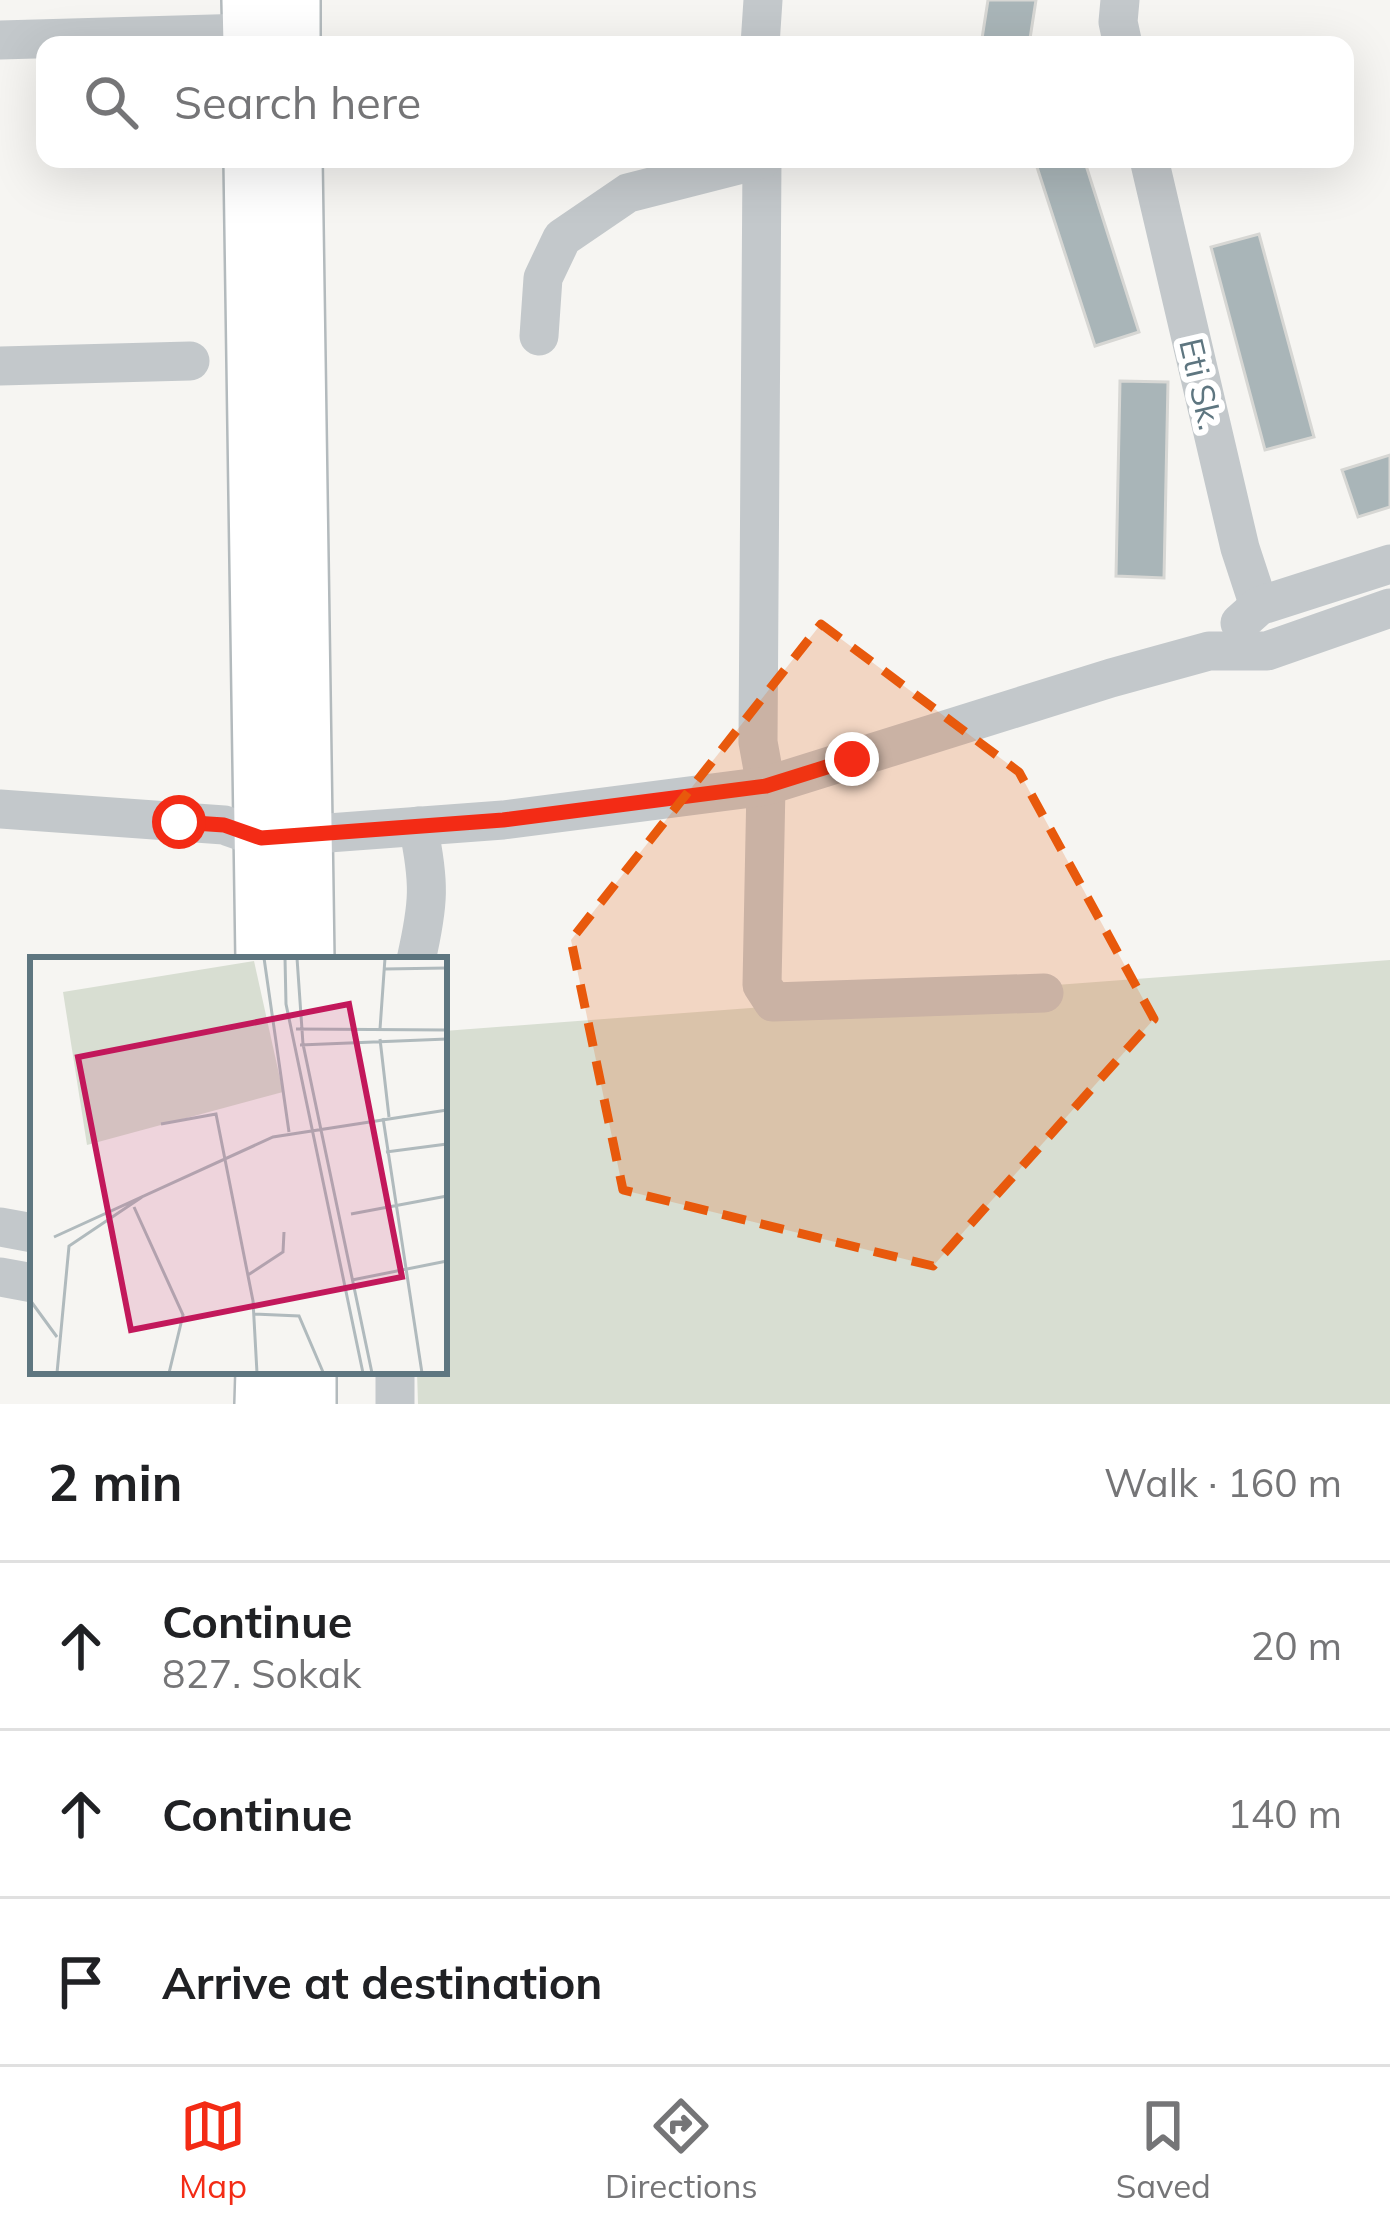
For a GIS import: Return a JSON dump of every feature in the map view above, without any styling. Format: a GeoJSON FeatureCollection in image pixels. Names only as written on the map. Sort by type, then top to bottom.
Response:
{"type":"FeatureCollection","features":[{"type":"Feature","properties":{"kind":"main road"},"geometry":{"type":"LineString","coordinates":[[260,31],[294,0]]}},
{"type":"Feature","properties":{"kind":"main road"},"geometry":{"type":"LineString","coordinates":[[250,168],[284,836],[307,957]]}},
{"type":"Feature","properties":{"kind":"main road"},"geometry":{"type":"LineString","coordinates":[[263,957],[284,836],[296,168]]}},
{"type":"Feature","properties":{"kind":"main road"},"geometry":{"type":"LineString","coordinates":[[261,1404],[262,1374]]}},
{"type":"Feature","properties":{"kind":"street"},"geometry":{"type":"LineString","coordinates":[[761,36],[763,0]]}},
{"type":"Feature","properties":{"kind":"street"},"geometry":{"type":"LineString","coordinates":[[1120,0],[1121,36]]}},
{"type":"Feature","properties":{"kind":"street"},"geometry":{"type":"LineString","coordinates":[[116,36],[260,31]]}},
{"type":"Feature","properties":{"kind":"street"},"geometry":{"type":"LineString","coordinates":[[0,40],[36,39]]}},
{"type":"Feature","properties":{"kind":"street"},"geometry":{"type":"LineString","coordinates":[[539,336],[543,278],[562,238],[628,193],[727,168]]}},
{"type":"Feature","properties":{"kind":"street"},"geometry":{"type":"LineString","coordinates":[[762,168],[758,742],[766,786],[762,985],[773,1002],[1043,993]]}},
{"type":"Feature","properties":{"kind":"street","name":"Eti Sk."},"geometry":{"type":"LineString","coordinates":[[1151,168],[1240,548],[1259,606]]}},
{"type":"Feature","properties":{"kind":"street"},"geometry":{"type":"LineString","coordinates":[[0,366],[190,361]]}},
{"type":"Feature","properties":{"kind":"street"},"geometry":{"type":"LineString","coordinates":[[1209,651],[1259,606],[1390,564]]}},
{"type":"Feature","properties":{"kind":"street"},"geometry":{"type":"LineString","coordinates":[[0,809],[224,825],[284,836],[503,820],[766,786],[1209,651],[1267,651],[1390,608]]}},
{"type":"Feature","properties":{"kind":"street"},"geometry":{"type":"LineString","coordinates":[[417,957],[428,910],[429,880],[418,826]]}},
{"type":"Feature","properties":{"kind":"street"},"geometry":{"type":"LineString","coordinates":[[0,1227],[30,1232]]}},
{"type":"Feature","properties":{"kind":"street"},"geometry":{"type":"LineString","coordinates":[[0,1277],[30,1282]]}},
{"type":"Feature","properties":{"kind":"street"},"geometry":{"type":"LineString","coordinates":[[394,1404],[395,1374]]}},
{"type":"Feature","properties":{"kind":"highlighted area"},"geometry":{"type":"Polygon","coordinates":[[[821,624],[1019,772],[1154,1019],[933,1266],[623,1190],[571,940],[821,624]]]}},
{"type":"Feature","properties":{"kind":"shaded area"},"geometry":{"type":"Polygon","coordinates":[[[1390,960],[1390,1404],[418,1404],[417,1374],[447,1374],[447,1031],[1390,960]]]}},
{"type":"Feature","properties":{"kind":"building"},"geometry":{"type":"Polygon","coordinates":[[[988,0],[1036,0],[1030,36],[982,36],[988,0]]]}},
{"type":"Feature","properties":{"kind":"building"},"geometry":{"type":"Polygon","coordinates":[[[1037,168],[1087,168],[1139,332],[1095,346],[1037,168]]]}},
{"type":"Feature","properties":{"kind":"building"},"geometry":{"type":"Polygon","coordinates":[[[1259,234],[1314,437],[1265,450],[1211,247],[1259,234]]]}},
{"type":"Feature","properties":{"kind":"building"},"geometry":{"type":"Polygon","coordinates":[[[1120,381],[1168,382],[1164,578],[1116,576],[1120,381]]]}},
{"type":"Feature","properties":{"kind":"building"},"geometry":{"type":"Polygon","coordinates":[[[1390,455],[1390,507],[1358,517],[1342,470],[1390,455]]]}},
{"type":"Feature","properties":{"kind":"route"},"geometry":{"type":"LineString","coordinates":[[179,822],[224,825],[261,838],[503,820],[766,786],[852,759]]}}]}
